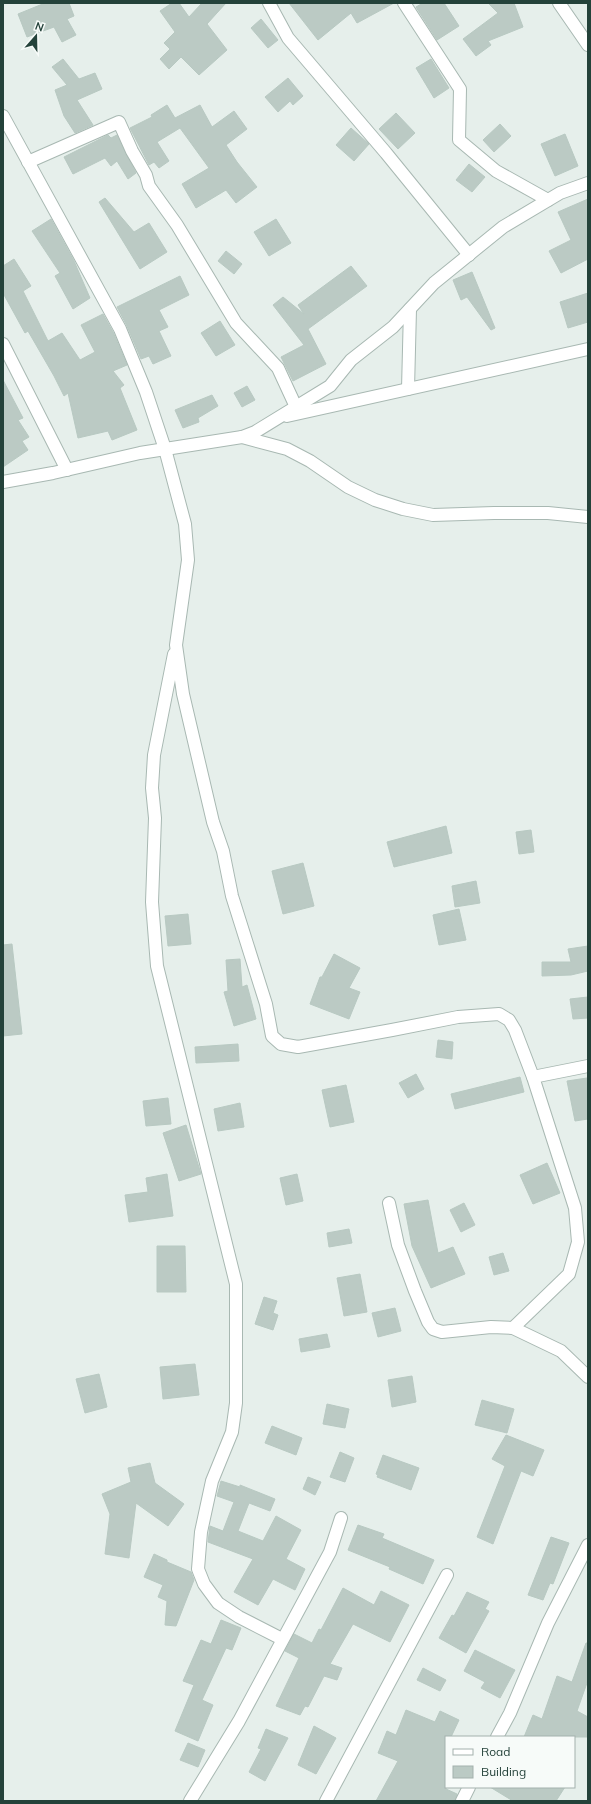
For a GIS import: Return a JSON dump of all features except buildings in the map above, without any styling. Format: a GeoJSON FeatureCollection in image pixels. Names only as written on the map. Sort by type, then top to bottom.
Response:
{"type":"FeatureCollection","features":[{"type":"Feature","properties":{"kind":"street"},"geometry":{"type":"LineString","coordinates":[[269,3],[288,38],[386,153],[469,255]]}},
{"type":"Feature","properties":{"kind":"street"},"geometry":{"type":"LineString","coordinates":[[404,3],[460,89],[459,140],[496,171],[548,200]]}},
{"type":"Feature","properties":{"kind":"street"},"geometry":{"type":"LineString","coordinates":[[559,3],[588,45]]}},
{"type":"Feature","properties":{"kind":"street"},"geometry":{"type":"LineString","coordinates":[[3,116],[120,329],[146,392],[165,449],[186,524],[188,560],[176,645],[154,755],[152,788],[155,818],[152,902],[157,966],[236,1284],[236,1403],[232,1432],[212,1481],[201,1532],[198,1569],[204,1584],[218,1603],[239,1617],[282,1639]]}},
{"type":"Feature","properties":{"kind":"street"},"geometry":{"type":"LineString","coordinates":[[28,162],[119,122],[132,151],[146,175],[149,186],[177,225],[236,323],[278,368],[296,406]]}},
{"type":"Feature","properties":{"kind":"street"},"geometry":{"type":"LineString","coordinates":[[3,482],[165,449],[242,437],[255,432],[330,386],[351,360],[393,327],[434,283],[503,227],[560,193],[588,183]]}},
{"type":"Feature","properties":{"kind":"street"},"geometry":{"type":"LineString","coordinates":[[408,389],[410,309]]}},
{"type":"Feature","properties":{"kind":"street"},"geometry":{"type":"LineString","coordinates":[[3,344],[67,470]]}},
{"type":"Feature","properties":{"kind":"street"},"geometry":{"type":"LineString","coordinates":[[277,418],[588,349]]}},
{"type":"Feature","properties":{"kind":"street"},"geometry":{"type":"LineString","coordinates":[[242,437],[287,449],[310,461],[348,487],[375,500],[403,509],[433,515],[548,513],[588,517]]}},
{"type":"Feature","properties":{"kind":"street"},"geometry":{"type":"LineString","coordinates":[[176,645],[183,694],[213,822],[223,851],[232,896],[266,1004],[272,1036],[281,1044],[298,1047],[458,1017],[499,1014],[509,1020],[515,1030],[533,1077],[575,1208],[578,1242],[569,1274],[514,1328]]}},
{"type":"Feature","properties":{"kind":"street"},"geometry":{"type":"LineString","coordinates":[[533,1077],[588,1066]]}},
{"type":"Feature","properties":{"kind":"street"},"geometry":{"type":"LineString","coordinates":[[389,1203],[398,1245],[428,1322],[433,1328],[442,1332],[491,1327],[514,1328],[561,1351],[588,1377]]}},
{"type":"Feature","properties":{"kind":"street"},"geometry":{"type":"LineString","coordinates":[[190,1801],[239,1721],[330,1552],[341,1518]]}},
{"type":"Feature","properties":{"kind":"street"},"geometry":{"type":"LineString","coordinates":[[498,1736],[510,1713],[548,1623],[588,1545]]}},
{"type":"Feature","properties":{"kind":"street"},"geometry":{"type":"LineString","coordinates":[[326,1801],[447,1575]]}},
{"type":"Feature","properties":{"kind":"street"},"geometry":{"type":"LineString","coordinates":[[462,1801],[468,1788]]}}]}
